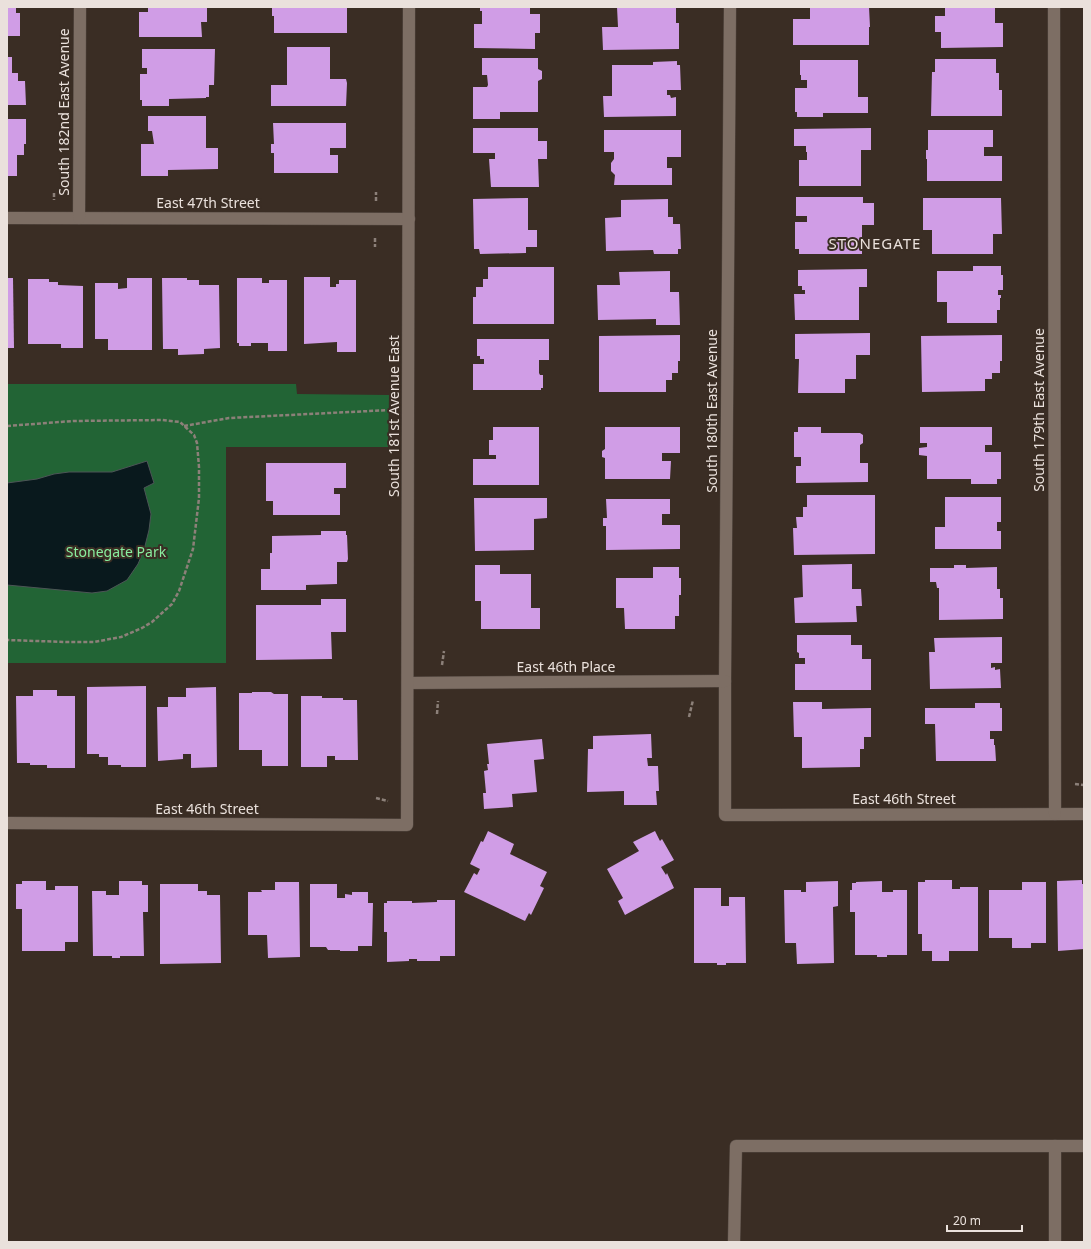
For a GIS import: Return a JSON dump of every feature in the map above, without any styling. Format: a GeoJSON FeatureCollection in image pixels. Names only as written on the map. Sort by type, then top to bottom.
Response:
{"type":"FeatureCollection","features":[{"type":"Feature","properties":{"kind":"street","name":"South 182nd East Avenue"},"geometry":{"type":"LineString","coordinates":[[79,218],[80,7]]}},
{"type":"Feature","properties":{"kind":"street","name":"South 181st Avenue East"},"geometry":{"type":"LineString","coordinates":[[407,825],[410,7]]}},
{"type":"Feature","properties":{"kind":"street","name":"South 180th East Avenue"},"geometry":{"type":"LineString","coordinates":[[725,815],[730,7]]}},
{"type":"Feature","properties":{"kind":"street","name":"South 179th East Avenue"},"geometry":{"type":"LineString","coordinates":[[1054,7],[1055,814]]}},
{"type":"Feature","properties":{"kind":"street","name":"East 47th Street"},"geometry":{"type":"LineString","coordinates":[[7,218],[410,219]]}},
{"type":"Feature","properties":{"kind":"street","name":"East 46th Place"},"geometry":{"type":"LineString","coordinates":[[408,683],[725,681]]}},
{"type":"Feature","properties":{"kind":"street","name":"East 46th Street"},"geometry":{"type":"LineString","coordinates":[[725,815],[1084,814]]}},
{"type":"Feature","properties":{"kind":"street","name":"East 46th Street"},"geometry":{"type":"LineString","coordinates":[[7,823],[407,825]]}},
{"type":"Feature","properties":{"kind":"street"},"geometry":{"type":"LineString","coordinates":[[734,1242],[736,1146],[1084,1146]]}},
{"type":"Feature","properties":{"kind":"street"},"geometry":{"type":"LineString","coordinates":[[1055,1146],[1055,1242]]}},
{"type":"Feature","properties":{"kind":"path"},"geometry":{"type":"LineString","coordinates":[[184,426],[229,418],[280,414],[409,410]]}},
{"type":"Feature","properties":{"kind":"path"},"geometry":{"type":"LineString","coordinates":[[7,426],[72,421],[174,421],[184,426],[194,435],[197,443],[199,498],[193,549],[179,591],[172,604],[147,625],[121,637],[94,642],[7,640]]}},
{"type":"Feature","properties":{"kind":"green space","name":"Stonegate Park"},"geometry":{"type":"Polygon","coordinates":[[[7,384],[296,384],[297,394],[389,395],[388,447],[226,447],[226,663],[7,663],[7,384]]]}},
{"type":"Feature","properties":{"kind":"shaded area"},"geometry":{"type":"Polygon","coordinates":[[[147,461],[154,483],[144,488],[151,514],[149,530],[144,550],[138,564],[127,580],[107,591],[92,593],[7,585],[7,483],[37,479],[54,474],[69,472],[112,472],[147,461]]]}},
{"type":"Feature","properties":{"kind":"building"},"geometry":{"type":"Polygon","coordinates":[[[7,7],[16,7],[16,13],[20,13],[20,36],[7,36],[7,7]]]}},
{"type":"Feature","properties":{"kind":"building"},"geometry":{"type":"Polygon","coordinates":[[[148,7],[207,7],[207,22],[201,22],[202,37],[139,37],[139,12],[148,12],[148,7]]]}},
{"type":"Feature","properties":{"kind":"building"},"geometry":{"type":"Polygon","coordinates":[[[272,7],[347,8],[347,33],[274,33],[274,16],[272,16],[272,7]]]}},
{"type":"Feature","properties":{"kind":"building"},"geometry":{"type":"Polygon","coordinates":[[[480,7],[530,7],[530,14],[540,14],[540,33],[535,33],[535,49],[474,48],[474,24],[482,24],[482,11],[480,11],[480,7]]]}},
{"type":"Feature","properties":{"kind":"building"},"geometry":{"type":"Polygon","coordinates":[[[617,7],[676,7],[676,23],[679,23],[679,49],[603,50],[602,27],[618,27],[617,7]]]}},
{"type":"Feature","properties":{"kind":"building"},"geometry":{"type":"Polygon","coordinates":[[[810,7],[869,7],[869,45],[793,45],[793,19],[810,19],[810,7]]]}},
{"type":"Feature","properties":{"kind":"building"},"geometry":{"type":"Polygon","coordinates":[[[945,7],[995,7],[995,23],[1003,23],[1003,47],[941,48],[941,32],[935,32],[935,16],[945,16],[945,7]]]}},
{"type":"Feature","properties":{"kind":"building"},"geometry":{"type":"Polygon","coordinates":[[[287,47],[330,47],[330,79],[346,79],[346,106],[271,106],[271,85],[287,85],[287,47]]]}},
{"type":"Feature","properties":{"kind":"building"},"geometry":{"type":"Polygon","coordinates":[[[142,49],[215,49],[214,85],[209,85],[209,97],[169,99],[169,106],[142,106],[142,100],[140,100],[140,74],[147,74],[147,68],[142,68],[142,49]]]}},
{"type":"Feature","properties":{"kind":"building"},"geometry":{"type":"Polygon","coordinates":[[[7,57],[12,57],[12,73],[18,73],[18,81],[25,81],[26,105],[7,105],[7,57]]]}},
{"type":"Feature","properties":{"kind":"building"},"geometry":{"type":"Polygon","coordinates":[[[482,58],[538,58],[538,69],[542,71],[542,79],[538,81],[538,112],[500,112],[500,119],[473,119],[473,87],[487,87],[488,85],[487,75],[482,75],[482,58]]]}},
{"type":"Feature","properties":{"kind":"building"},"geometry":{"type":"Polygon","coordinates":[[[935,59],[996,59],[996,73],[999,73],[999,90],[1002,90],[1002,116],[931,116],[932,72],[935,72],[935,59]]]}},
{"type":"Feature","properties":{"kind":"building"},"geometry":{"type":"Polygon","coordinates":[[[800,60],[858,60],[858,97],[868,97],[868,113],[823,113],[823,117],[797,117],[797,112],[795,112],[795,88],[807,88],[807,80],[801,80],[800,60]]]}},
{"type":"Feature","properties":{"kind":"building"},"geometry":{"type":"Polygon","coordinates":[[[677,61],[677,65],[680,65],[681,90],[667,90],[667,95],[670,95],[671,98],[676,97],[676,116],[604,117],[603,96],[612,96],[612,65],[653,65],[653,62],[677,61]]]}},
{"type":"Feature","properties":{"kind":"building"},"geometry":{"type":"Polygon","coordinates":[[[148,116],[206,116],[206,148],[218,148],[218,169],[168,170],[168,176],[141,176],[141,144],[154,144],[152,131],[148,131],[148,116]]]}},
{"type":"Feature","properties":{"kind":"building"},"geometry":{"type":"Polygon","coordinates":[[[7,119],[26,119],[26,144],[24,144],[24,155],[17,155],[17,176],[7,176],[7,119]]]}},
{"type":"Feature","properties":{"kind":"building"},"geometry":{"type":"Polygon","coordinates":[[[273,123],[346,123],[346,148],[330,148],[330,155],[338,155],[338,173],[274,173],[274,153],[271,153],[271,144],[274,144],[273,123]]]}},
{"type":"Feature","properties":{"kind":"building"},"geometry":{"type":"Polygon","coordinates":[[[473,128],[538,128],[538,141],[547,141],[547,159],[538,159],[539,187],[491,187],[489,159],[495,159],[495,153],[473,153],[473,128]]]}},
{"type":"Feature","properties":{"kind":"building"},"geometry":{"type":"Polygon","coordinates":[[[871,128],[871,150],[861,150],[861,186],[799,186],[799,160],[807,160],[807,152],[806,146],[794,146],[794,129],[871,128]]]}},
{"type":"Feature","properties":{"kind":"building"},"geometry":{"type":"Polygon","coordinates":[[[604,130],[681,130],[681,157],[667,157],[667,168],[672,168],[672,185],[614,185],[615,175],[611,171],[611,163],[614,159],[614,152],[604,152],[604,130]]]}},
{"type":"Feature","properties":{"kind":"building"},"geometry":{"type":"Polygon","coordinates":[[[928,130],[993,130],[993,147],[984,147],[984,156],[1002,156],[1002,181],[927,181],[926,150],[928,150],[928,130]]]}},
{"type":"Feature","properties":{"kind":"building"},"geometry":{"type":"Polygon","coordinates":[[[796,197],[863,197],[863,203],[874,203],[874,225],[862,225],[862,254],[799,254],[799,249],[795,249],[795,222],[807,222],[807,216],[796,216],[796,197]]]}},
{"type":"Feature","properties":{"kind":"building"},"geometry":{"type":"Polygon","coordinates":[[[528,198],[528,230],[537,230],[537,247],[526,247],[526,253],[480,254],[479,249],[474,249],[473,199],[528,198]]]}},
{"type":"Feature","properties":{"kind":"building"},"geometry":{"type":"Polygon","coordinates":[[[923,198],[1001,198],[1002,234],[993,234],[993,254],[932,254],[932,230],[923,230],[923,198]]]}},
{"type":"Feature","properties":{"kind":"building"},"geometry":{"type":"Polygon","coordinates":[[[668,199],[668,217],[673,217],[673,224],[680,224],[681,249],[678,249],[678,254],[654,254],[653,250],[606,251],[605,218],[621,217],[621,200],[668,199]]]}},
{"type":"Feature","properties":{"kind":"building"},"geometry":{"type":"Polygon","coordinates":[[[973,266],[1001,266],[1001,275],[1003,275],[1003,290],[998,290],[998,295],[1001,295],[1001,298],[1000,310],[997,310],[997,323],[947,323],[947,302],[937,302],[937,271],[973,271],[973,266]]]}},
{"type":"Feature","properties":{"kind":"building"},"geometry":{"type":"Polygon","coordinates":[[[488,267],[554,267],[554,324],[473,324],[473,297],[476,297],[476,287],[483,287],[483,279],[488,279],[488,267]]]}},
{"type":"Feature","properties":{"kind":"building"},"geometry":{"type":"Polygon","coordinates":[[[867,269],[867,287],[859,287],[859,320],[795,320],[794,294],[805,294],[805,290],[802,290],[802,286],[798,286],[798,270],[867,269]]]}},
{"type":"Feature","properties":{"kind":"building"},"geometry":{"type":"Polygon","coordinates":[[[670,271],[670,292],[679,292],[680,325],[656,325],[656,319],[598,320],[597,285],[620,285],[619,272],[670,271]]]}},
{"type":"Feature","properties":{"kind":"building"},"geometry":{"type":"Polygon","coordinates":[[[304,277],[330,277],[330,287],[336,287],[336,284],[339,284],[339,280],[356,280],[356,352],[337,352],[337,342],[304,344],[304,277]]]}},
{"type":"Feature","properties":{"kind":"building"},"geometry":{"type":"Polygon","coordinates":[[[7,278],[13,278],[14,348],[7,348],[7,278]]]}},
{"type":"Feature","properties":{"kind":"building"},"geometry":{"type":"Polygon","coordinates":[[[127,278],[152,278],[152,350],[108,350],[108,339],[95,339],[95,283],[118,283],[118,289],[127,288],[127,278]]]}},
{"type":"Feature","properties":{"kind":"building"},"geometry":{"type":"Polygon","coordinates":[[[162,278],[187,278],[187,280],[199,280],[199,285],[219,285],[220,348],[204,349],[204,354],[178,355],[178,349],[163,349],[162,278]]]}},
{"type":"Feature","properties":{"kind":"building"},"geometry":{"type":"Polygon","coordinates":[[[237,278],[262,278],[262,283],[269,283],[269,280],[287,280],[287,351],[268,351],[268,343],[251,343],[251,346],[239,346],[239,343],[237,343],[237,278]]]}},
{"type":"Feature","properties":{"kind":"building"},"geometry":{"type":"Polygon","coordinates":[[[28,279],[49,279],[49,282],[58,282],[58,285],[83,286],[83,348],[61,348],[61,344],[28,344],[28,279]]]}},
{"type":"Feature","properties":{"kind":"building"},"geometry":{"type":"Polygon","coordinates":[[[870,333],[870,355],[856,355],[856,379],[845,379],[845,393],[798,393],[799,359],[795,359],[795,334],[870,333]]]}},
{"type":"Feature","properties":{"kind":"building"},"geometry":{"type":"Polygon","coordinates":[[[680,335],[680,361],[678,361],[678,373],[672,373],[672,380],[666,380],[666,392],[599,392],[599,336],[680,335]]]}},
{"type":"Feature","properties":{"kind":"building"},"geometry":{"type":"Polygon","coordinates":[[[1002,335],[1002,361],[1000,361],[1000,373],[992,373],[992,379],[985,379],[985,391],[922,392],[921,336],[1002,335]]]}},
{"type":"Feature","properties":{"kind":"building"},"geometry":{"type":"Polygon","coordinates":[[[477,339],[549,339],[549,360],[539,360],[539,373],[540,375],[543,375],[543,388],[541,388],[541,390],[473,390],[473,364],[484,364],[484,359],[480,359],[480,356],[477,356],[477,339]]]}},
{"type":"Feature","properties":{"kind":"building"},"geometry":{"type":"Polygon","coordinates":[[[493,427],[539,427],[539,485],[473,485],[473,459],[496,459],[496,455],[489,455],[489,440],[493,440],[493,427]]]}},
{"type":"Feature","properties":{"kind":"building"},"geometry":{"type":"Polygon","coordinates":[[[605,427],[680,427],[680,453],[662,453],[662,461],[671,461],[670,479],[605,479],[605,458],[602,457],[602,451],[605,449],[605,427]]]}},
{"type":"Feature","properties":{"kind":"building"},"geometry":{"type":"Polygon","coordinates":[[[798,427],[821,427],[821,433],[860,433],[863,435],[863,443],[860,445],[860,463],[868,463],[868,482],[796,483],[796,466],[801,466],[801,457],[794,457],[794,432],[798,432],[798,427]]]}},
{"type":"Feature","properties":{"kind":"building"},"geometry":{"type":"Polygon","coordinates":[[[920,427],[992,427],[992,445],[985,445],[985,452],[1001,452],[1001,479],[997,479],[997,484],[971,484],[971,479],[927,479],[927,456],[919,455],[919,448],[927,447],[927,443],[920,443],[920,427]]]}},
{"type":"Feature","properties":{"kind":"building"},"geometry":{"type":"Polygon","coordinates":[[[266,463],[346,463],[346,488],[334,488],[334,494],[340,494],[340,515],[273,515],[273,501],[266,501],[266,463]]]}},
{"type":"Feature","properties":{"kind":"building"},"geometry":{"type":"Polygon","coordinates":[[[807,495],[875,495],[875,554],[794,555],[793,528],[797,528],[796,517],[803,517],[803,507],[807,507],[807,495]]]}},
{"type":"Feature","properties":{"kind":"building"},"geometry":{"type":"Polygon","coordinates":[[[945,497],[1001,497],[1001,522],[997,522],[997,531],[1001,531],[1001,549],[935,549],[935,527],[945,527],[945,497]]]}},
{"type":"Feature","properties":{"kind":"building"},"geometry":{"type":"Polygon","coordinates":[[[474,498],[547,498],[547,518],[534,519],[534,550],[475,551],[474,498]]]}},
{"type":"Feature","properties":{"kind":"building"},"geometry":{"type":"Polygon","coordinates":[[[606,499],[670,499],[670,514],[662,514],[662,525],[680,525],[680,549],[606,550],[606,526],[603,526],[603,518],[607,518],[606,499]]]}},
{"type":"Feature","properties":{"kind":"building"},"geometry":{"type":"Polygon","coordinates":[[[321,531],[346,531],[348,559],[347,562],[337,562],[337,584],[306,585],[306,590],[261,590],[261,569],[270,569],[272,536],[321,535],[321,531]]]}},
{"type":"Feature","properties":{"kind":"building"},"geometry":{"type":"Polygon","coordinates":[[[852,564],[852,589],[861,589],[862,606],[856,606],[857,622],[795,623],[794,598],[803,597],[802,565],[852,564]]]}},
{"type":"Feature","properties":{"kind":"building"},"geometry":{"type":"Polygon","coordinates":[[[475,565],[500,565],[500,574],[531,574],[531,608],[540,608],[540,629],[481,629],[481,601],[475,601],[475,565]]]}},
{"type":"Feature","properties":{"kind":"building"},"geometry":{"type":"Polygon","coordinates":[[[954,565],[966,565],[966,568],[997,567],[997,589],[1000,589],[1000,598],[1003,598],[1003,619],[939,620],[939,588],[937,588],[936,582],[930,582],[930,568],[954,568],[954,565]]]}},
{"type":"Feature","properties":{"kind":"building"},"geometry":{"type":"Polygon","coordinates":[[[653,567],[679,567],[679,578],[681,578],[681,595],[679,595],[679,616],[675,616],[675,629],[625,629],[624,608],[616,608],[616,578],[653,578],[653,567]]]}},
{"type":"Feature","properties":{"kind":"building"},"geometry":{"type":"Polygon","coordinates":[[[321,599],[346,599],[346,632],[331,632],[332,659],[256,660],[256,605],[321,605],[321,599]]]}},
{"type":"Feature","properties":{"kind":"building"},"geometry":{"type":"Polygon","coordinates":[[[797,635],[851,635],[851,645],[862,645],[862,659],[871,659],[871,690],[795,690],[795,664],[805,664],[805,658],[799,658],[799,653],[797,652],[797,635]]]}},
{"type":"Feature","properties":{"kind":"building"},"geometry":{"type":"Polygon","coordinates":[[[1002,637],[1002,663],[991,663],[991,668],[995,667],[995,670],[1000,669],[1001,688],[930,689],[929,652],[935,652],[934,638],[1002,637]]]}},
{"type":"Feature","properties":{"kind":"building"},"geometry":{"type":"Polygon","coordinates":[[[146,686],[146,767],[121,767],[121,765],[108,765],[108,757],[99,757],[99,754],[87,754],[87,687],[146,686]]]}},
{"type":"Feature","properties":{"kind":"building"},"geometry":{"type":"Polygon","coordinates":[[[216,687],[217,767],[191,768],[191,754],[183,754],[183,759],[158,761],[157,707],[168,707],[168,697],[186,697],[186,688],[216,687]]]}},
{"type":"Feature","properties":{"kind":"building"},"geometry":{"type":"Polygon","coordinates":[[[33,690],[57,690],[57,696],[75,696],[75,768],[47,768],[47,765],[17,763],[16,696],[33,696],[33,690]]]}},
{"type":"Feature","properties":{"kind":"building"},"geometry":{"type":"Polygon","coordinates":[[[252,692],[288,694],[288,766],[262,766],[262,750],[239,750],[239,693],[252,692]]]}},
{"type":"Feature","properties":{"kind":"building"},"geometry":{"type":"Polygon","coordinates":[[[301,696],[322,696],[322,698],[357,700],[358,760],[335,760],[335,756],[327,756],[327,767],[301,767],[301,696]]]}},
{"type":"Feature","properties":{"kind":"building"},"geometry":{"type":"Polygon","coordinates":[[[793,702],[822,702],[822,709],[871,708],[871,737],[864,737],[864,749],[860,749],[860,767],[802,768],[802,737],[794,737],[793,702]]]}},
{"type":"Feature","properties":{"kind":"building"},"geometry":{"type":"Polygon","coordinates":[[[975,703],[1000,703],[1000,708],[1002,708],[1002,731],[990,731],[990,739],[994,739],[996,761],[936,761],[935,724],[925,724],[925,708],[975,708],[975,703]]]}},
{"type":"Feature","properties":{"kind":"building"},"geometry":{"type":"Polygon","coordinates":[[[651,734],[652,758],[647,758],[648,766],[658,766],[659,791],[656,791],[657,805],[624,805],[624,791],[587,792],[588,749],[593,749],[593,736],[651,734]]]}},
{"type":"Feature","properties":{"kind":"building"},"geometry":{"type":"Polygon","coordinates":[[[542,739],[544,759],[534,760],[537,792],[512,794],[513,807],[484,809],[483,793],[486,793],[484,771],[488,770],[487,764],[489,764],[487,744],[542,739]]]}},
{"type":"Feature","properties":{"kind":"building"},"geometry":{"type":"Polygon","coordinates":[[[488,831],[514,844],[510,854],[547,872],[540,886],[544,888],[531,915],[529,913],[525,921],[464,892],[474,873],[477,875],[480,869],[470,864],[481,841],[483,842],[488,831]]]}},
{"type":"Feature","properties":{"kind":"building"},"geometry":{"type":"Polygon","coordinates":[[[655,831],[660,841],[662,839],[674,860],[661,867],[666,875],[667,873],[674,888],[625,915],[618,901],[623,898],[607,869],[639,851],[633,842],[655,831]]]}},
{"type":"Feature","properties":{"kind":"building"},"geometry":{"type":"Polygon","coordinates":[[[925,880],[952,880],[952,889],[960,889],[960,887],[978,887],[978,951],[949,951],[949,961],[932,961],[932,951],[922,951],[922,934],[918,934],[918,882],[925,882],[925,880]]]}},
{"type":"Feature","properties":{"kind":"building"},"geometry":{"type":"Polygon","coordinates":[[[1082,880],[1082,884],[1084,884],[1084,949],[1058,951],[1057,881],[1082,880]]]}},
{"type":"Feature","properties":{"kind":"building"},"geometry":{"type":"Polygon","coordinates":[[[22,881],[46,881],[46,890],[55,890],[55,886],[78,886],[78,942],[65,942],[65,951],[22,951],[22,909],[16,909],[16,884],[22,884],[22,881]]]}},
{"type":"Feature","properties":{"kind":"building"},"geometry":{"type":"Polygon","coordinates":[[[119,881],[142,881],[142,885],[148,885],[148,912],[143,912],[144,956],[120,956],[120,958],[112,958],[112,956],[93,956],[92,891],[106,891],[106,895],[119,895],[119,881]]]}},
{"type":"Feature","properties":{"kind":"building"},"geometry":{"type":"Polygon","coordinates":[[[838,881],[838,906],[833,907],[834,963],[797,964],[796,943],[785,943],[784,890],[801,890],[801,892],[806,892],[806,882],[838,881]]]}},
{"type":"Feature","properties":{"kind":"building"},"geometry":{"type":"Polygon","coordinates":[[[882,881],[882,892],[907,890],[907,955],[887,955],[887,957],[877,957],[877,955],[855,955],[855,912],[850,912],[850,890],[852,890],[852,883],[882,881]]]}},
{"type":"Feature","properties":{"kind":"building"},"geometry":{"type":"Polygon","coordinates":[[[275,882],[299,882],[300,957],[268,958],[267,935],[248,935],[248,892],[275,890],[275,882]]]}},
{"type":"Feature","properties":{"kind":"building"},"geometry":{"type":"Polygon","coordinates":[[[1022,882],[1046,882],[1046,943],[1031,943],[1031,948],[1012,948],[1012,938],[989,938],[989,890],[1022,890],[1022,882]]]}},
{"type":"Feature","properties":{"kind":"building"},"geometry":{"type":"Polygon","coordinates":[[[160,884],[198,884],[198,891],[207,891],[207,895],[220,895],[221,963],[160,964],[160,884]]]}},
{"type":"Feature","properties":{"kind":"building"},"geometry":{"type":"Polygon","coordinates":[[[310,884],[337,884],[337,898],[345,898],[345,894],[352,895],[352,892],[368,892],[368,903],[373,903],[372,946],[358,946],[358,951],[328,950],[326,947],[310,947],[310,884]]]}},
{"type":"Feature","properties":{"kind":"building"},"geometry":{"type":"Polygon","coordinates":[[[694,888],[721,888],[721,906],[729,906],[729,897],[745,897],[746,963],[726,963],[726,965],[717,965],[717,963],[694,963],[694,888]]]}},
{"type":"Feature","properties":{"kind":"building"},"geometry":{"type":"Polygon","coordinates":[[[437,900],[455,900],[455,956],[440,956],[440,961],[417,961],[417,959],[409,959],[409,961],[387,962],[387,932],[384,932],[384,903],[387,903],[387,901],[412,901],[412,903],[437,902],[437,900]]]}},
{"type":"Feature","properties":{"kind":"district","name":"STONEGATE"},"geometry":{"type":"Point","coordinates":[875,244]}}]}
